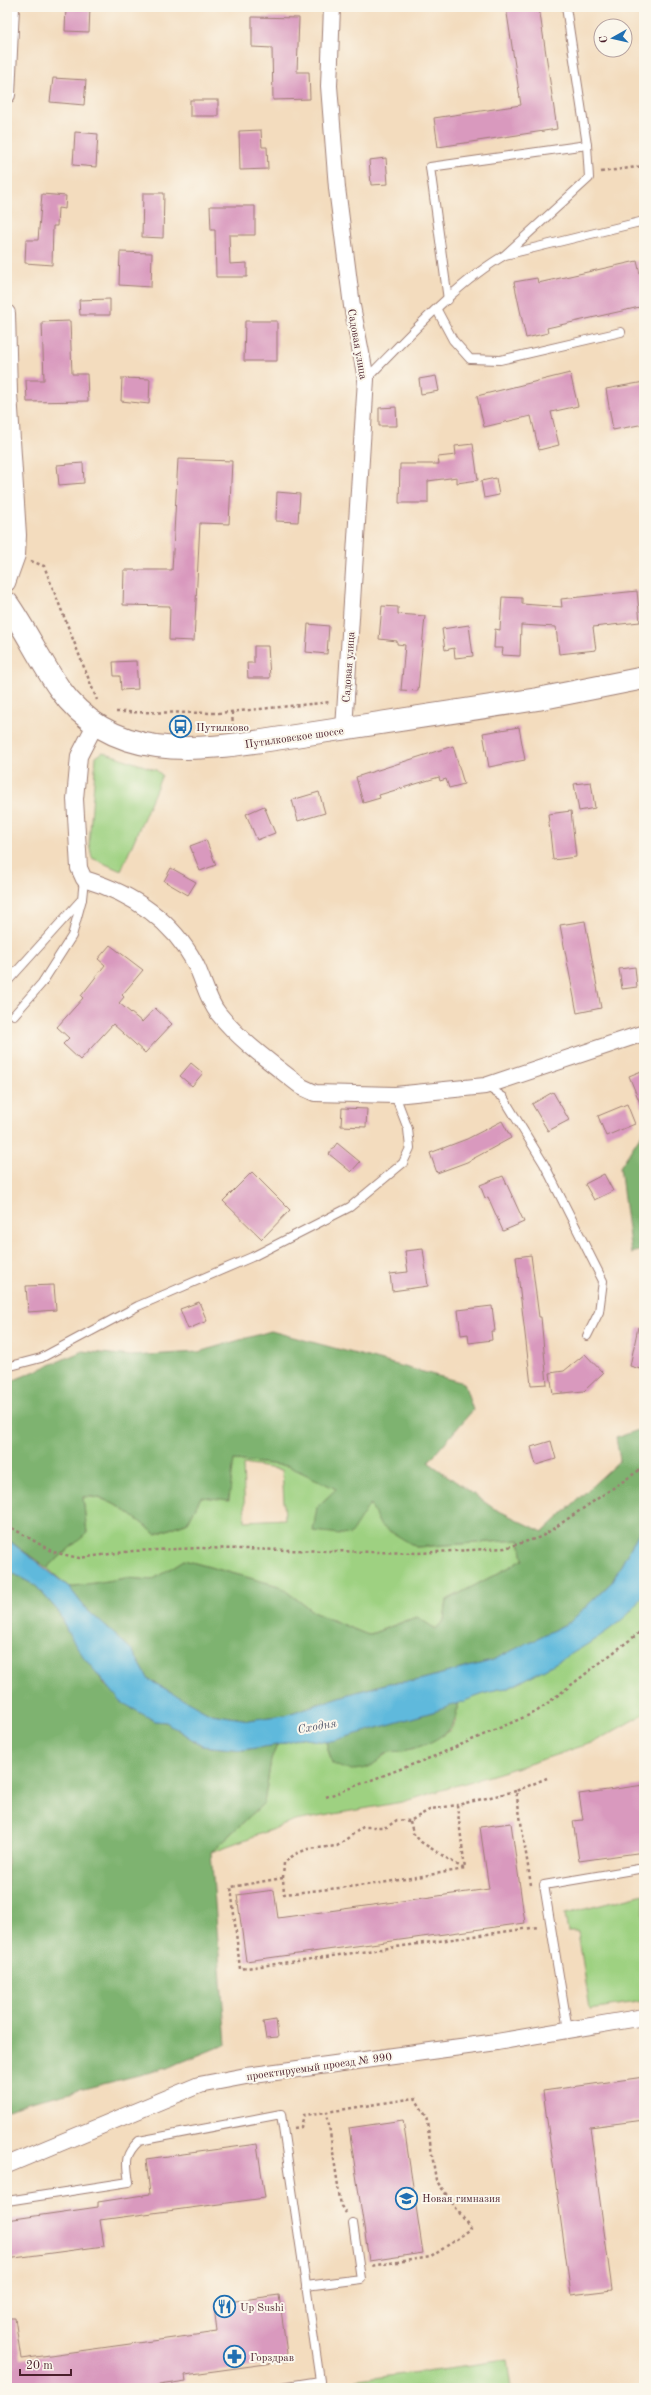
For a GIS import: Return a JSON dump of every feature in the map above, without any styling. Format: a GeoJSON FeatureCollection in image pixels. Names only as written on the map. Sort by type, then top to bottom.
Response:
{"type":"FeatureCollection","features":[{"type":"Feature","properties":{"kind":"main road","name":"Путилковское шоссе"},"geometry":{"type":"LineString","coordinates":[[7,603],[22,624],[59,689],[75,708],[100,714],[137,743],[160,748],[236,745],[538,699],[644,678]]}},
{"type":"Feature","properties":{"kind":"street"},"geometry":{"type":"LineString","coordinates":[[7,95],[11,7]]}},
{"type":"Feature","properties":{"kind":"street","name":"Садовая улица"},"geometry":{"type":"LineString","coordinates":[[332,7],[330,86],[337,188],[352,306],[366,379],[344,729]]}},
{"type":"Feature","properties":{"kind":"street"},"geometry":{"type":"LineString","coordinates":[[7,313],[9,393],[18,535],[17,555],[7,583]]}},
{"type":"Feature","properties":{"kind":"street"},"geometry":{"type":"LineString","coordinates":[[100,714],[79,756],[75,799],[79,868],[84,879],[120,892],[150,909],[182,942],[195,964],[216,1011],[232,1029],[302,1087],[322,1093],[395,1095],[485,1086],[644,1033]]}},
{"type":"Feature","properties":{"kind":"street","name":"проектируемый проезд № 990"},"geometry":{"type":"LineString","coordinates":[[7,2165],[199,2086],[246,2076],[644,2018]]}},
{"type":"Feature","properties":{"kind":"lane"},"geometry":{"type":"LineString","coordinates":[[366,379],[448,300],[488,265],[505,255],[583,186],[589,178],[587,145],[566,7]]}},
{"type":"Feature","properties":{"kind":"lane"},"geometry":{"type":"LineString","coordinates":[[448,300],[430,167],[587,145]]}},
{"type":"Feature","properties":{"kind":"lane"},"geometry":{"type":"LineString","coordinates":[[505,255],[644,221]]}},
{"type":"Feature","properties":{"kind":"lane"},"geometry":{"type":"LineString","coordinates":[[437,310],[453,340],[470,359],[500,360],[621,332]]}},
{"type":"Feature","properties":{"kind":"lane"},"geometry":{"type":"LineString","coordinates":[[14,1015],[42,983],[72,936],[82,899],[84,879]]}},
{"type":"Feature","properties":{"kind":"lane"},"geometry":{"type":"LineString","coordinates":[[7,982],[82,899]]}},
{"type":"Feature","properties":{"kind":"lane"},"geometry":{"type":"LineString","coordinates":[[485,1086],[503,1097],[544,1164],[603,1281],[599,1312],[587,1336]]}},
{"type":"Feature","properties":{"kind":"lane"},"geometry":{"type":"LineString","coordinates":[[7,1367],[41,1358],[138,1306],[252,1257],[350,1207],[403,1163],[410,1148],[408,1129],[395,1095]]}},
{"type":"Feature","properties":{"kind":"lane"},"geometry":{"type":"LineString","coordinates":[[568,2030],[544,1885],[644,1868]]}},
{"type":"Feature","properties":{"kind":"lane"},"geometry":{"type":"LineString","coordinates":[[7,2201],[128,2182],[126,2164],[129,2151],[139,2141],[281,2114],[320,2381],[275,2388]]}},
{"type":"Feature","properties":{"kind":"lane"},"geometry":{"type":"LineString","coordinates":[[306,2286],[361,2279],[353,2223]]}},
{"type":"Feature","properties":{"kind":"path"},"geometry":{"type":"LineString","coordinates":[[589,174],[644,166]]}},
{"type":"Feature","properties":{"kind":"path"},"geometry":{"type":"LineString","coordinates":[[24,558],[44,566],[100,714],[232,712],[346,700]]}},
{"type":"Feature","properties":{"kind":"path"},"geometry":{"type":"LineString","coordinates":[[232,712],[234,733]]}},
{"type":"Feature","properties":{"kind":"path"},"geometry":{"type":"LineString","coordinates":[[7,1525],[53,1552],[79,1558],[133,1551],[199,1548],[418,1553],[505,1548],[541,1537],[644,1467]]}},
{"type":"Feature","properties":{"kind":"path"},"geometry":{"type":"LineString","coordinates":[[326,1797],[435,1756],[536,1712],[644,1629]]}},
{"type":"Feature","properties":{"kind":"path"},"geometry":{"type":"LineString","coordinates":[[465,1869],[376,1884],[284,1894],[284,1863],[295,1854],[308,1849],[337,1846],[363,1827],[387,1827],[397,1820],[410,1821],[431,1809],[457,1805],[516,1791],[547,1778]]}},
{"type":"Feature","properties":{"kind":"path"},"geometry":{"type":"LineString","coordinates":[[516,1791],[532,1890]]}},
{"type":"Feature","properties":{"kind":"path"},"geometry":{"type":"LineString","coordinates":[[457,1805],[465,1869]]}},
{"type":"Feature","properties":{"kind":"path"},"geometry":{"type":"LineString","coordinates":[[410,1821],[413,1833],[421,1842],[465,1869]]}},
{"type":"Feature","properties":{"kind":"path"},"geometry":{"type":"LineString","coordinates":[[283,1878],[231,1887],[240,1969],[538,1928],[537,1920]]}},
{"type":"Feature","properties":{"kind":"path"},"geometry":{"type":"LineString","coordinates":[[284,2129],[301,2127],[304,2115],[415,2098],[426,2116],[436,2180],[471,2229],[431,2257],[359,2267]]}},
{"type":"Feature","properties":{"kind":"path"},"geometry":{"type":"LineString","coordinates":[[326,2112],[341,2206],[353,2223]]}},
{"type":"Feature","properties":{"kind":"green space"},"geometry":{"type":"Polygon","coordinates":[[[103,752],[156,770],[162,775],[121,871],[92,858],[89,843],[96,757],[103,752]]]}},
{"type":"Feature","properties":{"kind":"green space"},"geometry":{"type":"Polygon","coordinates":[[[644,1130],[644,1246],[639,1251],[631,1253],[620,1167],[644,1130]]]}},
{"type":"Feature","properties":{"kind":"green space"},"geometry":{"type":"Polygon","coordinates":[[[271,1331],[464,1383],[473,1410],[428,1462],[493,1508],[543,1532],[620,1460],[616,1438],[644,1428],[644,1523],[612,1582],[570,1622],[491,1661],[415,1681],[389,1683],[349,1694],[285,1715],[249,1720],[211,1714],[149,1680],[132,1650],[86,1609],[69,1587],[126,1578],[152,1580],[184,1560],[279,1586],[315,1613],[368,1635],[417,1617],[436,1629],[444,1620],[447,1600],[523,1560],[520,1540],[416,1547],[380,1525],[370,1504],[350,1535],[313,1531],[317,1507],[336,1489],[288,1466],[234,1460],[229,1500],[201,1497],[188,1522],[156,1534],[112,1503],[103,1499],[83,1497],[87,1533],[47,1568],[7,1539],[7,1383],[83,1351],[130,1356],[198,1352],[271,1331]]]}},
{"type":"Feature","properties":{"kind":"green space"},"geometry":{"type":"Polygon","coordinates":[[[234,1460],[289,1466],[337,1489],[317,1507],[370,1504],[416,1547],[520,1540],[523,1560],[447,1600],[444,1620],[436,1629],[416,1617],[368,1635],[315,1613],[279,1586],[184,1560],[152,1580],[126,1578],[69,1587],[47,1568],[87,1533],[83,1497],[103,1499],[112,1503],[157,1534],[188,1522],[201,1497],[234,1460]],[[243,1464],[245,1521],[285,1519],[282,1470],[243,1464]]]}},
{"type":"Feature","properties":{"kind":"green space"},"geometry":{"type":"Polygon","coordinates":[[[7,1570],[36,1586],[58,1611],[67,1631],[106,1686],[155,1721],[166,1722],[202,1746],[242,1750],[277,1745],[271,1760],[264,1803],[211,1852],[226,2044],[167,2068],[27,2103],[7,2111],[7,1570]]]}},
{"type":"Feature","properties":{"kind":"green space"},"geometry":{"type":"Polygon","coordinates":[[[644,1592],[644,1714],[594,1742],[532,1763],[402,1802],[295,1821],[211,1852],[264,1803],[271,1760],[277,1745],[299,1738],[326,1742],[332,1763],[373,1764],[390,1752],[412,1749],[441,1736],[450,1730],[456,1721],[457,1703],[498,1689],[509,1688],[589,1643],[630,1612],[644,1592]]]}},
{"type":"Feature","properties":{"kind":"green space"},"geometry":{"type":"Polygon","coordinates":[[[457,1703],[457,1713],[448,1730],[432,1742],[413,1749],[388,1753],[372,1765],[361,1769],[350,1770],[332,1763],[326,1742],[436,1711],[457,1703]]]}},
{"type":"Feature","properties":{"kind":"green space"},"geometry":{"type":"Polygon","coordinates":[[[644,1894],[644,2001],[590,2009],[578,1932],[568,1932],[565,1914],[644,1894]]]}},
{"type":"Feature","properties":{"kind":"green space"},"geometry":{"type":"Polygon","coordinates":[[[507,2360],[511,2388],[331,2388],[331,2385],[352,2381],[507,2360]]]}},
{"type":"Feature","properties":{"kind":"water","name":"Сходня"},"geometry":{"type":"Polygon","coordinates":[[[644,1523],[646,1567],[645,1584],[644,1591],[637,1604],[624,1618],[606,1632],[563,1659],[509,1688],[498,1689],[436,1711],[336,1740],[326,1742],[299,1738],[277,1745],[242,1750],[202,1746],[166,1722],[155,1721],[121,1702],[85,1659],[67,1631],[58,1611],[36,1586],[7,1570],[7,1539],[69,1587],[86,1609],[132,1650],[149,1680],[211,1714],[249,1720],[285,1715],[349,1694],[389,1683],[415,1681],[491,1661],[570,1622],[612,1582],[644,1523]]]}},
{"type":"Feature","properties":{"kind":"building"},"geometry":{"type":"Polygon","coordinates":[[[66,7],[90,7],[89,32],[65,31],[66,7]]]}},
{"type":"Feature","properties":{"kind":"building"},"geometry":{"type":"Polygon","coordinates":[[[506,7],[539,7],[557,129],[438,147],[434,118],[521,105],[506,7]]]}},
{"type":"Feature","properties":{"kind":"building"},"geometry":{"type":"Polygon","coordinates":[[[252,17],[299,18],[297,72],[309,72],[310,99],[273,100],[272,48],[252,47],[252,17]]]}},
{"type":"Feature","properties":{"kind":"building"},"geometry":{"type":"Polygon","coordinates":[[[53,78],[86,80],[84,105],[50,102],[53,78]]]}},
{"type":"Feature","properties":{"kind":"building"},"geometry":{"type":"Polygon","coordinates":[[[190,100],[218,100],[218,116],[190,116],[190,100]]]}},
{"type":"Feature","properties":{"kind":"building"},"geometry":{"type":"Polygon","coordinates":[[[261,130],[262,147],[267,147],[268,169],[240,170],[239,131],[261,130]]]}},
{"type":"Feature","properties":{"kind":"building"},"geometry":{"type":"Polygon","coordinates":[[[75,132],[98,134],[96,167],[73,165],[75,132]]]}},
{"type":"Feature","properties":{"kind":"building"},"geometry":{"type":"Polygon","coordinates":[[[386,158],[388,184],[371,185],[369,160],[386,158]]]}},
{"type":"Feature","properties":{"kind":"building"},"geometry":{"type":"Polygon","coordinates":[[[143,193],[164,193],[163,238],[142,237],[143,193]]]}},
{"type":"Feature","properties":{"kind":"building"},"geometry":{"type":"Polygon","coordinates":[[[42,194],[66,196],[65,209],[58,208],[57,226],[53,226],[52,265],[25,263],[26,240],[38,240],[42,194]]]}},
{"type":"Feature","properties":{"kind":"building"},"geometry":{"type":"Polygon","coordinates":[[[210,206],[255,206],[255,235],[229,235],[230,264],[247,263],[247,277],[216,277],[215,230],[211,230],[210,206]]]}},
{"type":"Feature","properties":{"kind":"building"},"geometry":{"type":"Polygon","coordinates":[[[120,252],[152,253],[151,287],[119,285],[120,252]]]}},
{"type":"Feature","properties":{"kind":"building"},"geometry":{"type":"Polygon","coordinates":[[[637,261],[644,291],[644,306],[547,328],[548,333],[526,338],[514,282],[537,278],[538,283],[637,261]]]}},
{"type":"Feature","properties":{"kind":"building"},"geometry":{"type":"Polygon","coordinates":[[[110,299],[110,315],[80,315],[79,300],[110,299]]]}},
{"type":"Feature","properties":{"kind":"building"},"geometry":{"type":"Polygon","coordinates":[[[70,321],[72,374],[87,374],[88,401],[27,402],[26,380],[44,380],[42,322],[70,321]]]}},
{"type":"Feature","properties":{"kind":"building"},"geometry":{"type":"Polygon","coordinates":[[[245,321],[277,321],[277,361],[244,361],[245,321]]]}},
{"type":"Feature","properties":{"kind":"building"},"geometry":{"type":"Polygon","coordinates":[[[570,373],[578,406],[551,412],[559,445],[539,450],[531,416],[484,427],[477,396],[570,373]]]}},
{"type":"Feature","properties":{"kind":"building"},"geometry":{"type":"Polygon","coordinates":[[[436,376],[439,391],[421,394],[419,379],[436,376]]]}},
{"type":"Feature","properties":{"kind":"building"},"geometry":{"type":"Polygon","coordinates":[[[122,378],[150,379],[149,404],[121,401],[122,378]]]}},
{"type":"Feature","properties":{"kind":"building"},"geometry":{"type":"Polygon","coordinates":[[[644,382],[644,424],[613,430],[606,389],[644,382]]]}},
{"type":"Feature","properties":{"kind":"building"},"geometry":{"type":"Polygon","coordinates":[[[396,407],[397,426],[379,426],[379,408],[396,407]]]}},
{"type":"Feature","properties":{"kind":"building"},"geometry":{"type":"Polygon","coordinates":[[[473,444],[478,480],[457,483],[457,477],[428,481],[428,503],[399,503],[400,464],[439,464],[438,457],[456,455],[455,446],[473,444]]]}},
{"type":"Feature","properties":{"kind":"building"},"geometry":{"type":"Polygon","coordinates":[[[178,459],[232,461],[229,524],[200,523],[194,641],[169,640],[170,606],[123,605],[124,570],[172,570],[178,459]]]}},
{"type":"Feature","properties":{"kind":"building"},"geometry":{"type":"Polygon","coordinates":[[[83,463],[84,483],[59,485],[57,465],[83,463]]]}},
{"type":"Feature","properties":{"kind":"building"},"geometry":{"type":"Polygon","coordinates":[[[496,478],[499,495],[484,498],[481,481],[496,478]]]}},
{"type":"Feature","properties":{"kind":"building"},"geometry":{"type":"Polygon","coordinates":[[[277,492],[300,494],[298,522],[276,521],[277,492]]]}},
{"type":"Feature","properties":{"kind":"building"},"geometry":{"type":"Polygon","coordinates":[[[637,591],[640,622],[593,627],[596,650],[559,654],[556,627],[521,625],[520,656],[502,655],[503,648],[494,648],[495,629],[500,630],[502,597],[522,598],[522,604],[562,607],[561,599],[637,591]]]}},
{"type":"Feature","properties":{"kind":"building"},"geometry":{"type":"Polygon","coordinates":[[[382,606],[398,607],[398,614],[425,616],[418,691],[401,690],[405,645],[397,644],[397,641],[379,639],[382,606]]]}},
{"type":"Feature","properties":{"kind":"building"},"geometry":{"type":"Polygon","coordinates":[[[308,624],[329,626],[327,654],[306,652],[308,624]]]}},
{"type":"Feature","properties":{"kind":"building"},"geometry":{"type":"Polygon","coordinates":[[[469,625],[473,656],[455,658],[454,648],[445,650],[442,629],[469,625]]]}},
{"type":"Feature","properties":{"kind":"building"},"geometry":{"type":"Polygon","coordinates":[[[254,646],[268,646],[270,678],[248,678],[247,663],[254,663],[254,646]]]}},
{"type":"Feature","properties":{"kind":"building"},"geometry":{"type":"Polygon","coordinates":[[[136,661],[138,689],[121,690],[120,676],[114,676],[113,662],[136,661]]]}},
{"type":"Feature","properties":{"kind":"building"},"geometry":{"type":"Polygon","coordinates":[[[519,727],[525,760],[489,767],[483,733],[519,727]]]}},
{"type":"Feature","properties":{"kind":"building"},"geometry":{"type":"Polygon","coordinates":[[[453,746],[464,784],[449,788],[446,779],[440,781],[439,777],[379,795],[380,798],[363,803],[356,777],[453,746]]]}},
{"type":"Feature","properties":{"kind":"building"},"geometry":{"type":"Polygon","coordinates":[[[591,782],[595,808],[579,811],[574,784],[591,782]]]}},
{"type":"Feature","properties":{"kind":"building"},"geometry":{"type":"Polygon","coordinates":[[[319,792],[325,813],[298,821],[292,800],[319,792]]]}},
{"type":"Feature","properties":{"kind":"building"},"geometry":{"type":"Polygon","coordinates":[[[264,806],[275,833],[257,840],[246,814],[264,806]]]}},
{"type":"Feature","properties":{"kind":"building"},"geometry":{"type":"Polygon","coordinates":[[[571,811],[576,857],[553,860],[548,814],[571,811]]]}},
{"type":"Feature","properties":{"kind":"building"},"geometry":{"type":"Polygon","coordinates":[[[206,840],[216,865],[200,871],[190,846],[206,840]]]}},
{"type":"Feature","properties":{"kind":"building"},"geometry":{"type":"Polygon","coordinates":[[[171,868],[196,882],[188,895],[164,881],[171,868]]]}},
{"type":"Feature","properties":{"kind":"building"},"geometry":{"type":"Polygon","coordinates":[[[585,921],[601,1008],[577,1013],[560,925],[585,921]]]}},
{"type":"Feature","properties":{"kind":"building"},"geometry":{"type":"Polygon","coordinates":[[[110,945],[143,970],[122,995],[124,997],[119,1003],[142,1022],[155,1008],[172,1024],[145,1053],[113,1024],[80,1060],[63,1044],[69,1038],[57,1027],[83,998],[81,996],[105,965],[98,959],[110,945]]]}},
{"type":"Feature","properties":{"kind":"building"},"geometry":{"type":"Polygon","coordinates":[[[635,967],[637,987],[622,989],[619,969],[635,967]]]}},
{"type":"Feature","properties":{"kind":"building"},"geometry":{"type":"Polygon","coordinates":[[[191,1063],[203,1073],[192,1086],[180,1076],[191,1063]]]}},
{"type":"Feature","properties":{"kind":"building"},"geometry":{"type":"Polygon","coordinates":[[[644,1070],[644,1113],[629,1076],[644,1070]]]}},
{"type":"Feature","properties":{"kind":"building"},"geometry":{"type":"Polygon","coordinates":[[[553,1092],[569,1120],[548,1131],[532,1104],[553,1092]]]}},
{"type":"Feature","properties":{"kind":"building"},"geometry":{"type":"Polygon","coordinates":[[[627,1104],[635,1124],[606,1136],[598,1116],[627,1104]]]}},
{"type":"Feature","properties":{"kind":"building"},"geometry":{"type":"Polygon","coordinates":[[[342,1108],[367,1109],[366,1127],[341,1126],[342,1108]]]}},
{"type":"Feature","properties":{"kind":"building"},"geometry":{"type":"Polygon","coordinates":[[[502,1121],[511,1138],[467,1162],[437,1173],[430,1153],[467,1139],[502,1121]]]}},
{"type":"Feature","properties":{"kind":"building"},"geometry":{"type":"Polygon","coordinates":[[[337,1143],[360,1162],[351,1172],[329,1154],[337,1143]]]}},
{"type":"Feature","properties":{"kind":"building"},"geometry":{"type":"Polygon","coordinates":[[[252,1172],[290,1210],[262,1239],[223,1201],[252,1172]]]}},
{"type":"Feature","properties":{"kind":"building"},"geometry":{"type":"Polygon","coordinates":[[[604,1174],[613,1191],[594,1200],[585,1184],[604,1174]]]}},
{"type":"Feature","properties":{"kind":"building"},"geometry":{"type":"Polygon","coordinates":[[[503,1176],[524,1222],[503,1231],[488,1197],[485,1198],[480,1185],[503,1176]]]}},
{"type":"Feature","properties":{"kind":"building"},"geometry":{"type":"Polygon","coordinates":[[[423,1249],[428,1286],[392,1291],[390,1274],[408,1272],[405,1251],[423,1249]]]}},
{"type":"Feature","properties":{"kind":"building"},"geometry":{"type":"Polygon","coordinates":[[[531,1255],[539,1317],[541,1317],[547,1384],[531,1385],[516,1257],[531,1255]]]}},
{"type":"Feature","properties":{"kind":"building"},"geometry":{"type":"Polygon","coordinates":[[[54,1285],[56,1310],[28,1312],[26,1286],[54,1285]]]}},
{"type":"Feature","properties":{"kind":"building"},"geometry":{"type":"Polygon","coordinates":[[[199,1302],[207,1321],[188,1329],[180,1309],[199,1302]]]}},
{"type":"Feature","properties":{"kind":"building"},"geometry":{"type":"Polygon","coordinates":[[[492,1306],[495,1331],[491,1331],[492,1340],[469,1343],[468,1334],[461,1335],[458,1310],[492,1306]]]}},
{"type":"Feature","properties":{"kind":"building"},"geometry":{"type":"Polygon","coordinates":[[[638,1327],[644,1328],[644,1370],[630,1366],[638,1327]]]}},
{"type":"Feature","properties":{"kind":"building"},"geometry":{"type":"Polygon","coordinates":[[[585,1354],[603,1373],[584,1391],[553,1394],[550,1373],[564,1371],[585,1354]]]}},
{"type":"Feature","properties":{"kind":"building"},"geometry":{"type":"Polygon","coordinates":[[[551,1441],[556,1459],[536,1465],[531,1447],[551,1441]]]}},
{"type":"Feature","properties":{"kind":"building"},"geometry":{"type":"Polygon","coordinates":[[[644,1785],[644,1852],[579,1861],[573,1821],[583,1820],[579,1794],[644,1785]]]}},
{"type":"Feature","properties":{"kind":"building"},"geometry":{"type":"Polygon","coordinates":[[[511,1823],[525,1923],[246,1961],[237,1895],[274,1890],[278,1918],[489,1889],[480,1827],[511,1823]]]}},
{"type":"Feature","properties":{"kind":"building"},"geometry":{"type":"Polygon","coordinates":[[[276,2020],[278,2037],[266,2038],[263,2022],[276,2020]]]}},
{"type":"Feature","properties":{"kind":"building"},"geometry":{"type":"Polygon","coordinates":[[[644,2077],[644,2120],[590,2127],[612,2290],[571,2295],[543,2091],[644,2077]]]}},
{"type":"Feature","properties":{"kind":"building"},"geometry":{"type":"Polygon","coordinates":[[[403,2120],[423,2253],[369,2261],[349,2128],[403,2120]]]}},
{"type":"Feature","properties":{"kind":"building"},"geometry":{"type":"Polygon","coordinates":[[[257,2144],[265,2198],[100,2220],[104,2246],[7,2259],[7,2220],[98,2207],[98,2202],[150,2194],[146,2159],[257,2144]]]}},
{"type":"Feature","properties":{"kind":"building"},"geometry":{"type":"Polygon","coordinates":[[[279,2295],[288,2361],[185,2375],[186,2381],[139,2388],[7,2388],[7,2318],[15,2318],[21,2359],[217,2332],[214,2304],[279,2295]]]}},
{"type":"Feature","properties":{"kind":"place","name":"Путилково"},"geometry":{"type":"Point","coordinates":[180,727]}},
{"type":"Feature","properties":{"kind":"place","name":"Новая гимназия"},"geometry":{"type":"Point","coordinates":[406,2198]}},
{"type":"Feature","properties":{"kind":"place","name":"Up Sushi"},"geometry":{"type":"Point","coordinates":[225,2307]}},
{"type":"Feature","properties":{"kind":"place","name":"Горздрав"},"geometry":{"type":"Point","coordinates":[235,2357]}}]}
